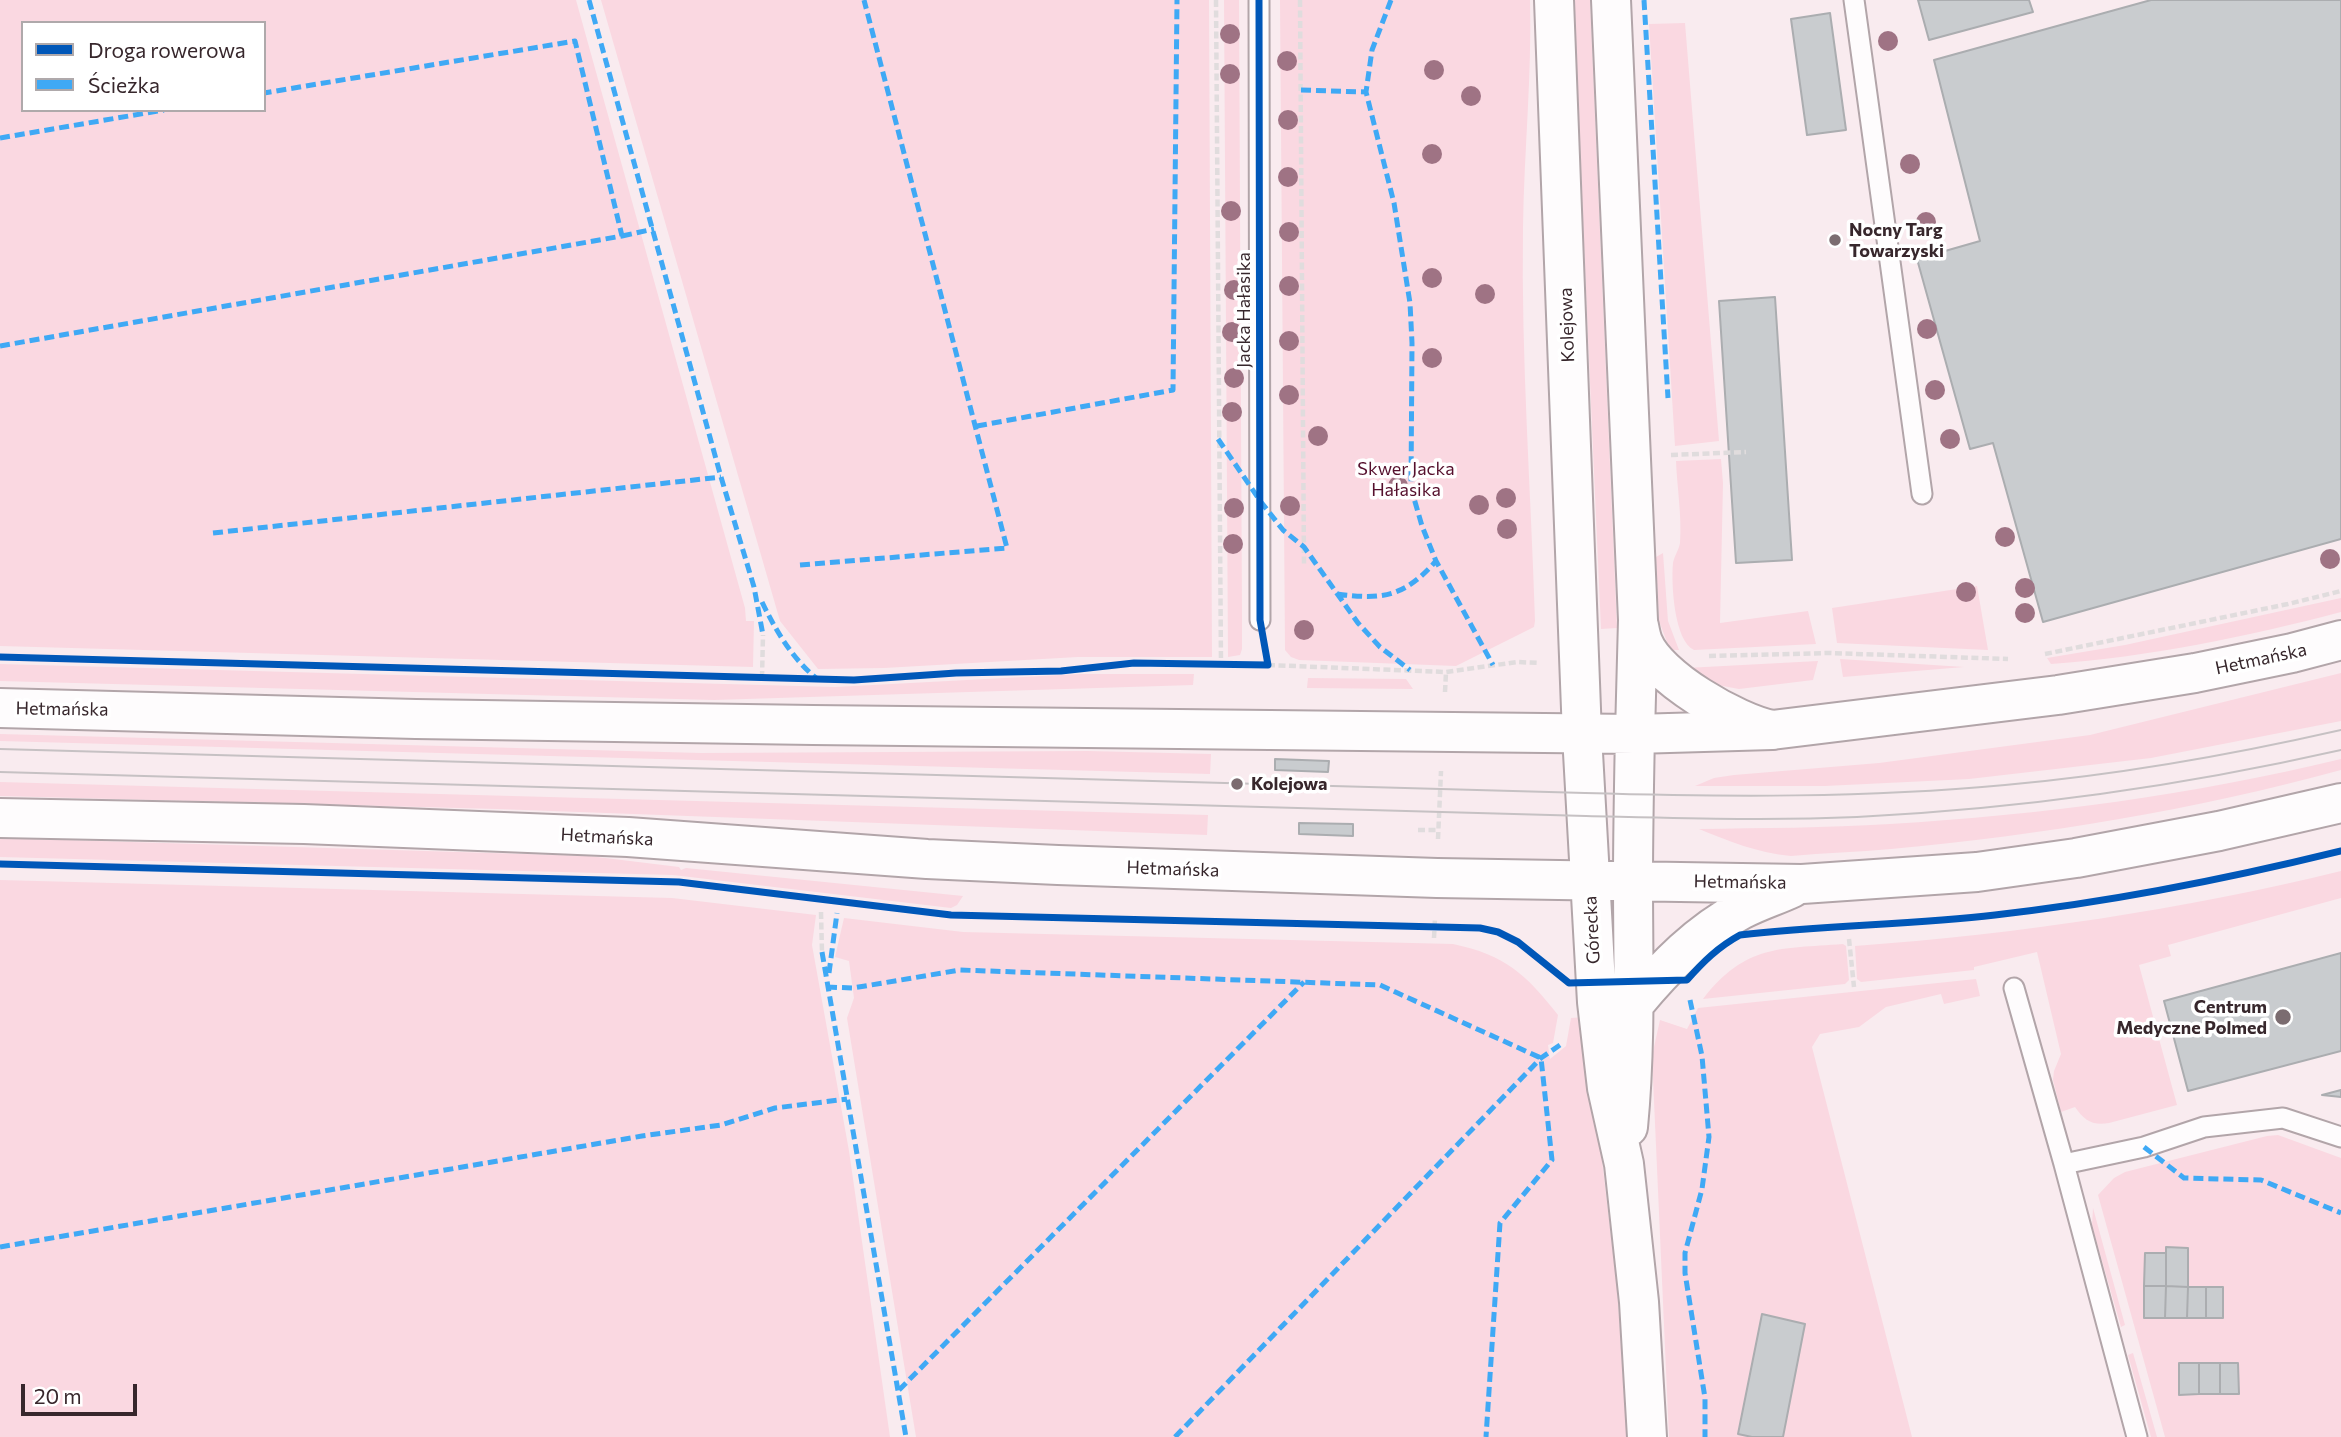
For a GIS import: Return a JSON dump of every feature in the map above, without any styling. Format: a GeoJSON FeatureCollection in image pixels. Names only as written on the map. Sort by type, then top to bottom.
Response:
{"type":"FeatureCollection","features":[{"type":"Feature","properties":{"kind":"main road","name":"Kolejowa"},"geometry":{"type":"LineString","coordinates":[[1554,0],[1582,735]]}},
{"type":"Feature","properties":{"kind":"main road"},"geometry":{"type":"LineString","coordinates":[[1611,0],[1638,620],[1635,734]]}},
{"type":"Feature","properties":{"kind":"main road"},"geometry":{"type":"LineString","coordinates":[[1638,620],[1643,644],[1675,679],[1704,700],[1744,722],[1773,730]]}},
{"type":"Feature","properties":{"kind":"main road","name":"Hetmańska"},"geometry":{"type":"LineString","coordinates":[[0,708],[526,720],[1582,735],[1773,730],[2101,689],[2219,668],[2341,640]]}},
{"type":"Feature","properties":{"kind":"main road","name":"Górecka"},"geometry":{"type":"LineString","coordinates":[[1624,1164],[1632,1079],[1635,1003],[1635,734]]}},
{"type":"Feature","properties":{"kind":"main road","name":"Górecka"},"geometry":{"type":"LineString","coordinates":[[1582,735],[1596,992],[1607,1088],[1624,1164],[1639,1302],[1647,1437]]}},
{"type":"Feature","properties":{"kind":"main road","name":"Hetmańska"},"geometry":{"type":"LineString","coordinates":[[0,818],[304,824],[628,837],[927,859],[1437,878],[1802,884],[1965,873],[2076,858],[2218,831],[2341,803]]}},
{"type":"Feature","properties":{"kind":"main road"},"geometry":{"type":"LineString","coordinates":[[1635,1003],[1682,952],[1718,925],[1749,906],[1802,884]]}},
{"type":"Feature","properties":{"kind":"lane","name":"Jacka Hałasika"},"geometry":{"type":"LineString","coordinates":[[1259,0],[1260,620]]}},
{"type":"Feature","properties":{"kind":"lane"},"geometry":{"type":"LineString","coordinates":[[1854,0],[1923,494]]}},
{"type":"Feature","properties":{"kind":"lane"},"geometry":{"type":"LineString","coordinates":[[2014,988],[2137,1437]]}},
{"type":"Feature","properties":{"kind":"lane"},"geometry":{"type":"LineString","coordinates":[[2064,1164],[2144,1147],[2204,1127],[2283,1118],[2341,1137]]}},
{"type":"Feature","properties":{"kind":"path"},"geometry":{"type":"LineString","coordinates":[[1216,0],[1221,664]]}},
{"type":"Feature","properties":{"kind":"path"},"geometry":{"type":"LineString","coordinates":[[1300,0],[1304,564]]}},
{"type":"Feature","properties":{"kind":"path"},"geometry":{"type":"LineString","coordinates":[[1671,455],[1746,452]]}},
{"type":"Feature","properties":{"kind":"path"},"geometry":{"type":"LineString","coordinates":[[2035,656],[2341,591]]}},
{"type":"Feature","properties":{"kind":"path"},"geometry":{"type":"LineString","coordinates":[[762,678],[763,635]]}},
{"type":"Feature","properties":{"kind":"path"},"geometry":{"type":"LineString","coordinates":[[1655,659],[1829,653],[2018,658]]}},
{"type":"Feature","properties":{"kind":"path"},"geometry":{"type":"LineString","coordinates":[[1268,665],[1446,672],[1517,662],[1580,664]]}},
{"type":"Feature","properties":{"kind":"path"},"geometry":{"type":"LineString","coordinates":[[1434,938],[1432,926],[1437,878],[1446,672]]}},
{"type":"Feature","properties":{"kind":"path"},"geometry":{"type":"LineString","coordinates":[[1418,830],[1438,831]]}},
{"type":"Feature","properties":{"kind":"path"},"geometry":{"type":"LineString","coordinates":[[821,912],[822,953]]}},
{"type":"Feature","properties":{"kind":"path"},"geometry":{"type":"LineString","coordinates":[[1432,926],[1446,927]]}},
{"type":"Feature","properties":{"kind":"path"},"geometry":{"type":"LineString","coordinates":[[1849,939],[1854,987]]}},
{"type":"Feature","properties":{"kind":"green space"},"geometry":{"type":"Polygon","coordinates":[[[0,0],[576,0],[745,608],[746,621],[754,621],[753,667],[0,646],[0,0]]]}},
{"type":"Feature","properties":{"kind":"green space"},"geometry":{"type":"Polygon","coordinates":[[[601,0],[1209,0],[1212,657],[1078,657],[818,669],[780,621],[601,0]]]}},
{"type":"Feature","properties":{"kind":"green space"},"geometry":{"type":"Polygon","coordinates":[[[1224,0],[1239,0],[1242,649],[1240,655],[1228,657],[1224,0]]]}},
{"type":"Feature","properties":{"kind":"green space","name":"Skwer Jacka Hałasika"},"geometry":{"type":"Polygon","coordinates":[[[1280,0],[1530,0],[1523,277],[1535,621],[1534,627],[1456,666],[1299,660],[1291,657],[1285,650],[1280,0]]]}},
{"type":"Feature","properties":{"kind":"green space"},"geometry":{"type":"Polygon","coordinates":[[[1573,0],[1590,0],[1617,628],[1601,629],[1573,0]]]}},
{"type":"Feature","properties":{"kind":"green space"},"geometry":{"type":"Polygon","coordinates":[[[1685,23],[1719,441],[1675,446],[1649,24],[1685,23]]]}},
{"type":"Feature","properties":{"kind":"green space"},"geometry":{"type":"Polygon","coordinates":[[[1721,459],[1723,483],[1720,623],[1808,611],[1816,644],[1694,650],[1682,635],[1675,611],[1673,584],[1673,563],[1680,533],[1676,461],[1721,459]]]}},
{"type":"Feature","properties":{"kind":"green space"},"geometry":{"type":"Polygon","coordinates":[[[1663,553],[1668,621],[1679,650],[1670,650],[1659,621],[1656,557],[1663,553]]]}},
{"type":"Feature","properties":{"kind":"green space"},"geometry":{"type":"Polygon","coordinates":[[[1977,586],[1988,650],[1837,643],[1832,608],[1977,586]]]}},
{"type":"Feature","properties":{"kind":"green space"},"geometry":{"type":"Polygon","coordinates":[[[2341,598],[2341,612],[2233,638],[2088,661],[2051,664],[2047,658],[2125,645],[2341,598]]]}},
{"type":"Feature","properties":{"kind":"green space"},"geometry":{"type":"Polygon","coordinates":[[[1840,659],[1964,667],[1843,677],[1840,659]]]}},
{"type":"Feature","properties":{"kind":"green space"},"geometry":{"type":"Polygon","coordinates":[[[1818,661],[1813,680],[1739,689],[1712,684],[1686,668],[1818,661]]]}},
{"type":"Feature","properties":{"kind":"green space"},"geometry":{"type":"Polygon","coordinates":[[[0,664],[835,687],[1080,674],[1194,674],[1193,685],[714,700],[0,681],[0,664]]]}},
{"type":"Feature","properties":{"kind":"green space"},"geometry":{"type":"Polygon","coordinates":[[[2341,673],[2341,721],[2151,758],[1969,779],[1825,786],[1695,786],[1714,778],[1734,775],[1879,763],[2090,735],[2341,673]]]}},
{"type":"Feature","properties":{"kind":"green space"},"geometry":{"type":"Polygon","coordinates":[[[1308,678],[1406,679],[1413,689],[1307,688],[1308,678]]]}},
{"type":"Feature","properties":{"kind":"green space"},"geometry":{"type":"Polygon","coordinates":[[[0,734],[701,753],[1088,751],[1211,754],[1210,774],[0,741],[0,734]]]}},
{"type":"Feature","properties":{"kind":"green space"},"geometry":{"type":"Polygon","coordinates":[[[2341,759],[2341,770],[2174,809],[1948,843],[1791,856],[1755,849],[1699,829],[1890,824],[2060,809],[2173,793],[2341,759]]]}},
{"type":"Feature","properties":{"kind":"green space"},"geometry":{"type":"Polygon","coordinates":[[[0,782],[1208,815],[1207,835],[497,809],[0,796],[0,782]]]}},
{"type":"Feature","properties":{"kind":"green space"},"geometry":{"type":"Polygon","coordinates":[[[0,838],[589,856],[679,867],[681,870],[686,868],[963,896],[957,905],[951,908],[673,875],[0,857],[0,838]]]}},
{"type":"Feature","properties":{"kind":"green space"},"geometry":{"type":"Polygon","coordinates":[[[2341,871],[2341,898],[2168,945],[2171,956],[2139,965],[2177,1105],[2109,1123],[2089,1121],[2075,1107],[2061,1112],[2053,1080],[2061,1054],[2037,952],[1974,967],[1974,970],[1861,982],[1857,979],[1855,946],[1978,935],[2100,919],[2341,871]]]}},
{"type":"Feature","properties":{"kind":"green space"},"geometry":{"type":"Polygon","coordinates":[[[0,880],[672,898],[816,915],[812,945],[849,1151],[890,1437],[0,1437],[0,880]]]}},
{"type":"Feature","properties":{"kind":"green space"},"geometry":{"type":"Polygon","coordinates":[[[844,918],[963,932],[1453,944],[1501,960],[1524,977],[1558,1015],[1553,1043],[1548,1045],[1550,1059],[1566,1046],[1571,1018],[1585,1017],[1617,1287],[1627,1437],[916,1437],[847,1018],[854,998],[849,961],[835,957],[844,918]]]}},
{"type":"Feature","properties":{"kind":"green space"},"geometry":{"type":"Polygon","coordinates":[[[1843,944],[1846,946],[1849,980],[1845,984],[1703,999],[1719,981],[1749,959],[1782,949],[1843,944]]]}},
{"type":"Feature","properties":{"kind":"green space"},"geometry":{"type":"Polygon","coordinates":[[[1976,979],[1980,996],[1944,1004],[1941,994],[1886,1007],[1859,1027],[1820,1034],[1812,1047],[1912,1437],[1669,1437],[1652,1056],[1660,1020],[1687,1029],[1698,1008],[1976,979]]]}},
{"type":"Feature","properties":{"kind":"green space"},"geometry":{"type":"Polygon","coordinates":[[[2278,1135],[2341,1158],[2341,1437],[2165,1437],[2098,1195],[2114,1178],[2125,1172],[2278,1135]]]}},
{"type":"Feature","properties":{"kind":"green space"},"geometry":{"type":"Polygon","coordinates":[[[2093,1208],[2125,1325],[2121,1327],[2092,1226],[2093,1208]]]}},
{"type":"Feature","properties":{"kind":"green space"},"geometry":{"type":"Polygon","coordinates":[[[2133,1353],[2157,1437],[2151,1437],[2128,1355],[2133,1353]]]}},
{"type":"Feature","properties":{"kind":"building"},"geometry":{"type":"Polygon","coordinates":[[[1918,0],[2029,0],[2033,12],[1929,40],[1918,0]]]}},
{"type":"Feature","properties":{"kind":"building"},"geometry":{"type":"Polygon","coordinates":[[[2151,0],[2341,0],[2341,539],[2043,622],[1993,443],[1970,449],[1917,259],[1980,241],[1934,60],[2151,0]]]}},
{"type":"Feature","properties":{"kind":"building"},"geometry":{"type":"Polygon","coordinates":[[[1830,13],[1846,130],[1807,135],[1791,19],[1830,13]]]}},
{"type":"Feature","properties":{"kind":"building"},"geometry":{"type":"Polygon","coordinates":[[[1775,297],[1792,560],[1736,563],[1719,301],[1775,297]]]}},
{"type":"Feature","properties":{"kind":"building"},"geometry":{"type":"Polygon","coordinates":[[[1275,759],[1329,761],[1328,772],[1275,770],[1275,759]]]}},
{"type":"Feature","properties":{"kind":"building"},"geometry":{"type":"Polygon","coordinates":[[[1299,823],[1353,824],[1353,836],[1299,834],[1299,823]]]}},
{"type":"Feature","properties":{"kind":"building"},"geometry":{"type":"Polygon","coordinates":[[[2341,953],[2341,1051],[2188,1091],[2164,1001],[2341,953]]]}},
{"type":"Feature","properties":{"kind":"building"},"geometry":{"type":"Polygon","coordinates":[[[2341,1090],[2341,1097],[2322,1095],[2341,1090]]]}},
{"type":"Feature","properties":{"kind":"building"},"geometry":{"type":"Polygon","coordinates":[[[2166,1247],[2188,1248],[2188,1287],[2166,1286],[2166,1247]]]}},
{"type":"Feature","properties":{"kind":"building"},"geometry":{"type":"Polygon","coordinates":[[[2145,1253],[2166,1253],[2166,1286],[2144,1286],[2145,1253]]]}},
{"type":"Feature","properties":{"kind":"building"},"geometry":{"type":"Polygon","coordinates":[[[2144,1286],[2166,1286],[2165,1318],[2144,1318],[2144,1286]]]}},
{"type":"Feature","properties":{"kind":"building"},"geometry":{"type":"Polygon","coordinates":[[[2166,1286],[2188,1287],[2187,1318],[2165,1318],[2166,1286]]]}},
{"type":"Feature","properties":{"kind":"building"},"geometry":{"type":"Polygon","coordinates":[[[2188,1287],[2206,1287],[2206,1318],[2187,1318],[2188,1287]]]}},
{"type":"Feature","properties":{"kind":"building"},"geometry":{"type":"Polygon","coordinates":[[[2206,1287],[2223,1287],[2223,1318],[2206,1318],[2206,1287]]]}},
{"type":"Feature","properties":{"kind":"building"},"geometry":{"type":"Polygon","coordinates":[[[1762,1314],[1805,1324],[1783,1437],[1738,1434],[1762,1314]]]}},
{"type":"Feature","properties":{"kind":"building"},"geometry":{"type":"Polygon","coordinates":[[[2179,1363],[2199,1363],[2199,1394],[2179,1395],[2179,1363]]]}},
{"type":"Feature","properties":{"kind":"building"},"geometry":{"type":"Polygon","coordinates":[[[2199,1363],[2220,1363],[2220,1394],[2199,1394],[2199,1363]]]}},
{"type":"Feature","properties":{"kind":"building"},"geometry":{"type":"Polygon","coordinates":[[[2220,1363],[2238,1363],[2239,1394],[2220,1394],[2220,1363]]]}},
{"type":"Feature","properties":{"kind":"tram line"},"geometry":{"type":"LineString","coordinates":[[0,749],[1585,793],[1795,795],[1953,789],[2090,776],[2258,748],[2341,730]]}},
{"type":"Feature","properties":{"kind":"tram line"},"geometry":{"type":"LineString","coordinates":[[0,772],[1586,816],[1789,819],[1918,813],[2040,802],[2221,775],[2341,750]]}},
{"type":"Feature","properties":{"kind":"marked path"},"geometry":{"type":"LineString","coordinates":[[589,0],[754,587],[763,635]]}},
{"type":"Feature","properties":{"kind":"marked path"},"geometry":{"type":"LineString","coordinates":[[800,565],[1007,548],[864,0]]}},
{"type":"Feature","properties":{"kind":"marked path"},"geometry":{"type":"LineString","coordinates":[[977,426],[1173,390],[1177,0]]}},
{"type":"Feature","properties":{"kind":"marked path"},"geometry":{"type":"LineString","coordinates":[[1391,0],[1372,50],[1366,92],[1394,203],[1410,303],[1411,488],[1436,561],[1493,665]]}},
{"type":"Feature","properties":{"kind":"marked path"},"geometry":{"type":"LineString","coordinates":[[1644,0],[1668,398]]}},
{"type":"Feature","properties":{"kind":"marked path"},"geometry":{"type":"LineString","coordinates":[[0,346],[622,236],[575,41],[266,93]]}},
{"type":"Feature","properties":{"kind":"marked path"},"geometry":{"type":"LineString","coordinates":[[1301,90],[1366,92]]}},
{"type":"Feature","properties":{"kind":"marked path"},"geometry":{"type":"LineString","coordinates":[[0,138],[152,112]]}},
{"type":"Feature","properties":{"kind":"marked path"},"geometry":{"type":"LineString","coordinates":[[622,236],[654,229]]}},
{"type":"Feature","properties":{"kind":"marked path"},"geometry":{"type":"LineString","coordinates":[[1218,439],[1261,502],[1283,530],[1304,547],[1358,623],[1380,647],[1410,670]]}},
{"type":"Feature","properties":{"kind":"marked path"},"geometry":{"type":"LineString","coordinates":[[213,533],[721,477]]}},
{"type":"Feature","properties":{"kind":"marked path"},"geometry":{"type":"LineString","coordinates":[[1337,594],[1380,596],[1392,593],[1414,582],[1436,561]]}},
{"type":"Feature","properties":{"kind":"marked path"},"geometry":{"type":"LineString","coordinates":[[762,602],[785,643],[799,662],[816,678]]}},
{"type":"Feature","properties":{"kind":"marked path"},"geometry":{"type":"LineString","coordinates":[[829,973],[837,913]]}},
{"type":"Feature","properties":{"kind":"marked path"},"geometry":{"type":"LineString","coordinates":[[822,952],[906,1437]]}},
{"type":"Feature","properties":{"kind":"marked path"},"geometry":{"type":"LineString","coordinates":[[827,987],[853,988],[960,970],[1380,985],[1541,1058],[1552,1160],[1500,1223],[1486,1437]]}},
{"type":"Feature","properties":{"kind":"marked path"},"geometry":{"type":"LineString","coordinates":[[899,1390],[1304,982]]}},
{"type":"Feature","properties":{"kind":"marked path"},"geometry":{"type":"LineString","coordinates":[[1690,1000],[1702,1056],[1709,1137],[1702,1189],[1685,1253],[1685,1273],[1705,1398],[1705,1437]]}},
{"type":"Feature","properties":{"kind":"marked path"},"geometry":{"type":"LineString","coordinates":[[1175,1437],[1541,1058],[1560,1045]]}},
{"type":"Feature","properties":{"kind":"marked path"},"geometry":{"type":"LineString","coordinates":[[0,1247],[642,1136],[721,1125],[775,1108],[847,1099]]}},
{"type":"Feature","properties":{"kind":"marked path"},"geometry":{"type":"LineString","coordinates":[[2144,1147],[2184,1178],[2261,1180],[2341,1213]]}},
{"type":"Feature","properties":{"kind":"cycle path"},"geometry":{"type":"LineString","coordinates":[[0,657],[854,680],[956,673],[1061,671],[1134,663],[1268,665],[1260,620],[1259,0]]}},
{"type":"Feature","properties":{"kind":"cycle path"},"geometry":{"type":"LineString","coordinates":[[0,864],[679,882],[951,915],[1480,928],[1498,932],[1518,942],[1569,983],[1687,980],[1711,955],[1740,935],[2039,910],[2169,889],[2341,851]]}},
{"type":"Feature","properties":{"kind":"place","name":"Nocny Targ Towarzyski"},"geometry":{"type":"Point","coordinates":[1835,240]}},
{"type":"Feature","properties":{"kind":"place","name":"Kolejowa"},"geometry":{"type":"Point","coordinates":[1237,784]}},
{"type":"Feature","properties":{"kind":"place","name":"Centrum Medyczne Polmed"},"geometry":{"type":"Point","coordinates":[2283,1017]}}]}
